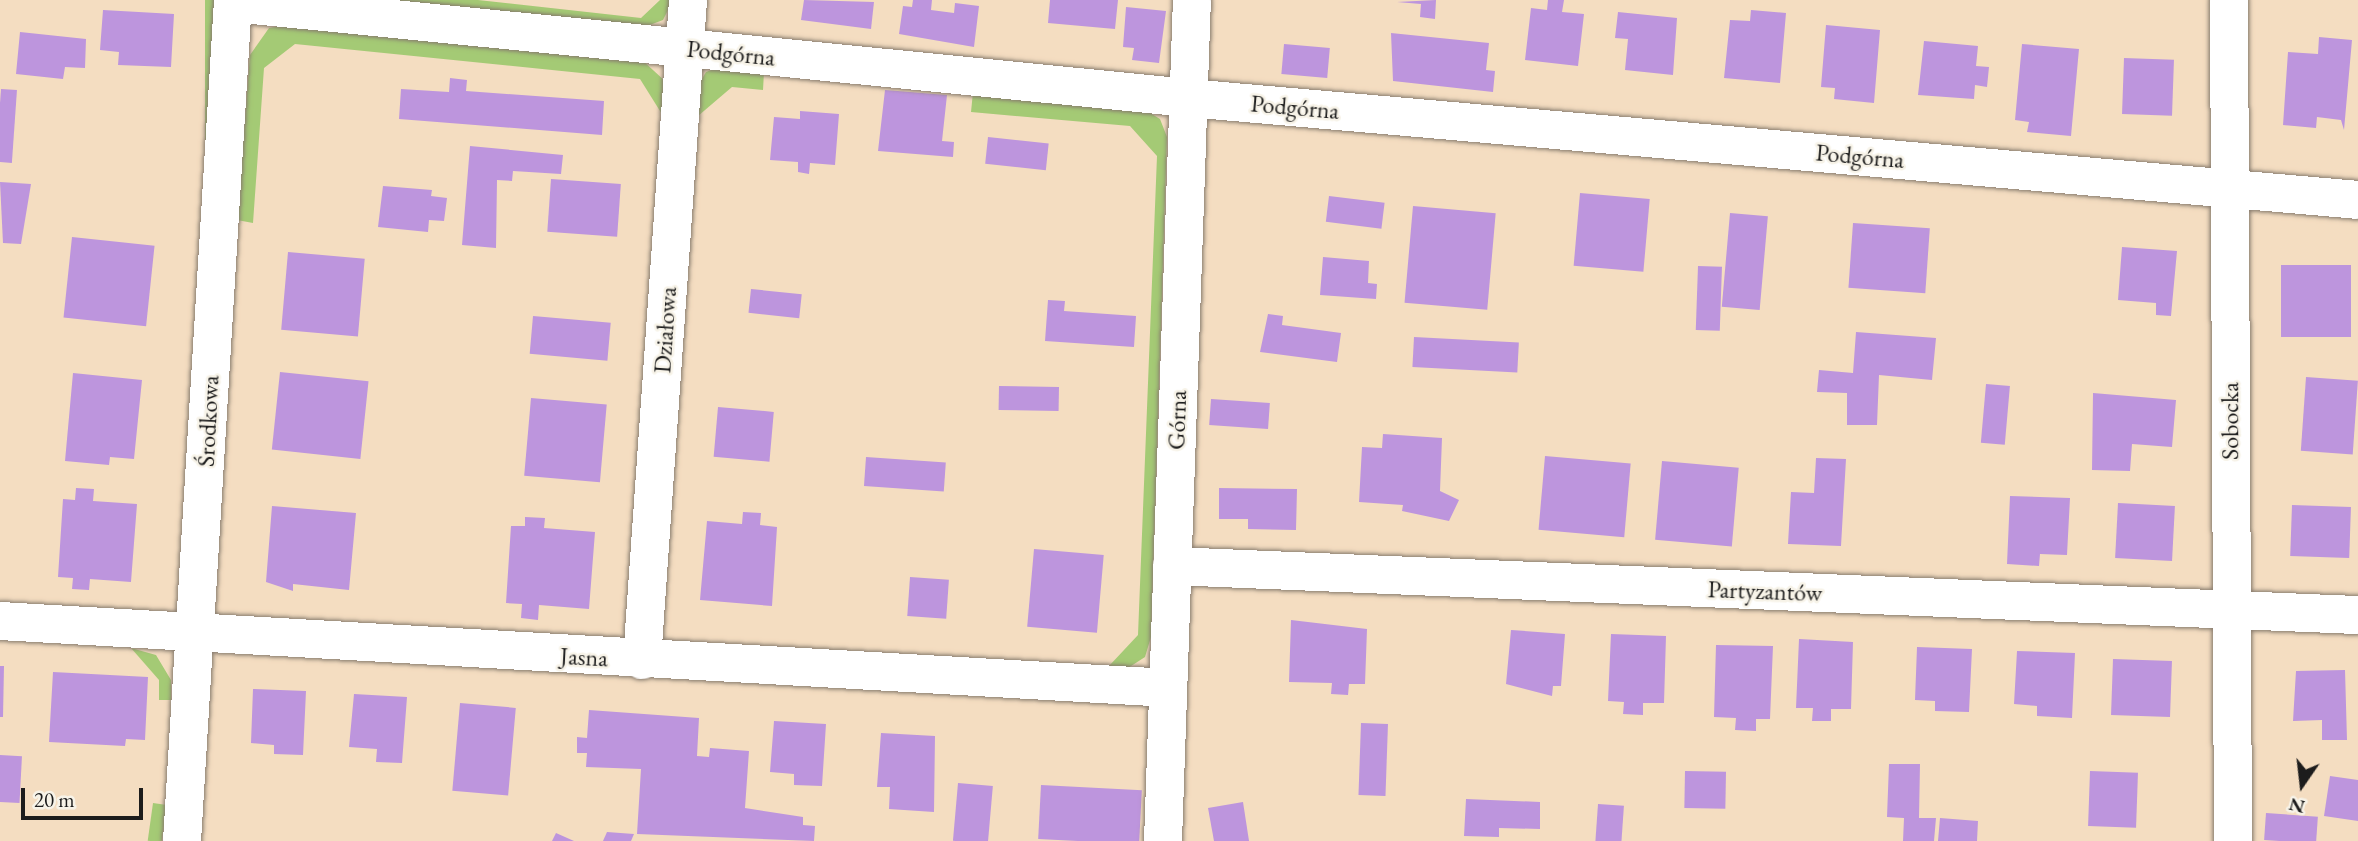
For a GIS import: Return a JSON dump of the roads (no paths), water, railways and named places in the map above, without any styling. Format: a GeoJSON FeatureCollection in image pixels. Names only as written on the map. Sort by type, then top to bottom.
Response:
{"type":"FeatureCollection","features":[{"type":"Feature","properties":{"kind":"street","name":"Działowa"},"geometry":{"type":"LineString","coordinates":[[642,660],[688,0]]}},
{"type":"Feature","properties":{"kind":"street","name":"Górna"},"geometry":{"type":"LineString","coordinates":[[1163,841],[1192,0]]}},
{"type":"Feature","properties":{"kind":"street","name":"Sobocka"},"geometry":{"type":"LineString","coordinates":[[2229,0],[2233,841]]}},
{"type":"Feature","properties":{"kind":"street","name":"Podgórna"},"geometry":{"type":"LineString","coordinates":[[233,2],[1188,98],[2358,200]]}},
{"type":"Feature","properties":{"kind":"street","name":"Środkowa"},"geometry":{"type":"LineString","coordinates":[[182,841],[233,2]]}},
{"type":"Feature","properties":{"kind":"street","name":"Partyzantów"},"geometry":{"type":"LineString","coordinates":[[1172,566],[2358,615]]}},
{"type":"Feature","properties":{"kind":"street","name":"Jasna"},"geometry":{"type":"LineString","coordinates":[[0,621],[642,660],[1168,688]]}}]}
